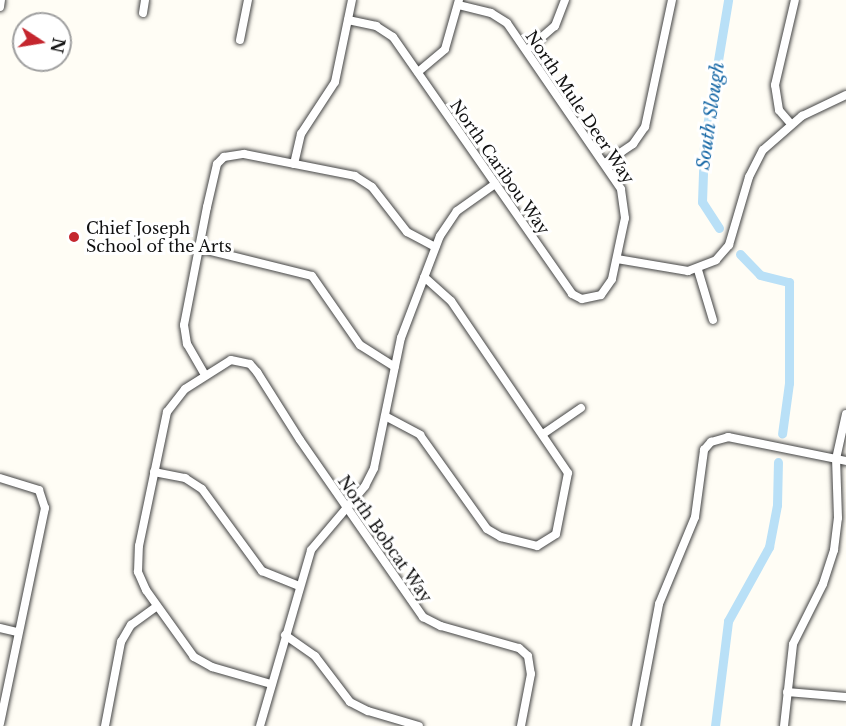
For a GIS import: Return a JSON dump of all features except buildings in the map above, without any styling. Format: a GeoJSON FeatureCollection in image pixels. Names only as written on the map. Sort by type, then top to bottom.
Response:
{"type":"FeatureCollection","features":[{"type":"Feature","properties":{"kind":"street"},"geometry":{"type":"LineString","coordinates":[[0,7],[2,0]]}},
{"type":"Feature","properties":{"kind":"street"},"geometry":{"type":"LineString","coordinates":[[143,13],[146,0]]}},
{"type":"Feature","properties":{"kind":"street"},"geometry":{"type":"LineString","coordinates":[[240,40],[248,0]]}},
{"type":"Feature","properties":{"kind":"street"},"geometry":{"type":"LineString","coordinates":[[294,164],[301,134],[335,82],[352,0]]}},
{"type":"Feature","properties":{"kind":"street"},"geometry":{"type":"LineString","coordinates":[[527,50],[555,26],[565,0]]}},
{"type":"Feature","properties":{"kind":"street"},"geometry":{"type":"LineString","coordinates":[[605,164],[633,144],[645,128],[672,0]]}},
{"type":"Feature","properties":{"kind":"street"},"geometry":{"type":"LineString","coordinates":[[791,124],[779,110],[776,85],[795,0]]}},
{"type":"Feature","properties":{"kind":"street"},"geometry":{"type":"LineString","coordinates":[[418,72],[445,49],[458,3]]}},
{"type":"Feature","properties":{"kind":"street","name":"North Mule Deer Way"},"geometry":{"type":"LineString","coordinates":[[458,3],[500,17],[527,50],[605,164],[625,199],[617,259]]}},
{"type":"Feature","properties":{"kind":"street","name":"North Caribou Way"},"geometry":{"type":"LineString","coordinates":[[348,20],[385,30],[418,72],[573,294],[582,298],[601,295],[612,279],[617,259]]}},
{"type":"Feature","properties":{"kind":"street"},"geometry":{"type":"LineString","coordinates":[[617,259],[678,271],[698,270],[716,260],[729,245],[753,167],[763,150],[791,124],[811,110],[846,95]]}},
{"type":"Feature","properties":{"kind":"street"},"geometry":{"type":"LineString","coordinates":[[205,375],[184,334],[217,165],[224,158],[244,153],[364,181],[407,232],[435,247]]}},
{"type":"Feature","properties":{"kind":"street"},"geometry":{"type":"LineString","coordinates":[[260,726],[311,550],[346,508],[374,468],[404,328],[435,247],[450,219],[495,184]]}},
{"type":"Feature","properties":{"kind":"street"},"geometry":{"type":"LineString","coordinates":[[199,248],[312,276],[360,345],[395,367]]}},
{"type":"Feature","properties":{"kind":"street"},"geometry":{"type":"LineString","coordinates":[[698,270],[713,320]]}},
{"type":"Feature","properties":{"kind":"street"},"geometry":{"type":"LineString","coordinates":[[385,416],[420,435],[487,529],[501,537],[537,546],[549,542],[560,525],[568,473],[452,301],[424,277]]}},
{"type":"Feature","properties":{"kind":"street","name":"North Bobcat Way"},"geometry":{"type":"LineString","coordinates":[[272,684],[212,667],[194,657],[141,581],[137,562],[154,472],[171,403],[205,375],[231,360],[250,364],[346,508],[423,617],[441,626],[519,648],[528,656],[531,674],[521,726]]}},
{"type":"Feature","properties":{"kind":"street"},"geometry":{"type":"LineString","coordinates":[[543,434],[580,408]]}},
{"type":"Feature","properties":{"kind":"street"},"geometry":{"type":"LineString","coordinates":[[784,726],[793,644],[823,584],[834,550],[838,518],[836,459],[846,414]]}},
{"type":"Feature","properties":{"kind":"street"},"geometry":{"type":"LineString","coordinates":[[636,726],[659,604],[691,530],[700,460],[711,442],[728,437],[846,461]]}},
{"type":"Feature","properties":{"kind":"street"},"geometry":{"type":"LineString","coordinates":[[154,472],[185,478],[202,489],[262,571],[299,586]]}},
{"type":"Feature","properties":{"kind":"street"},"geometry":{"type":"LineString","coordinates":[[0,478],[31,484],[44,499],[0,723]]}},
{"type":"Feature","properties":{"kind":"street"},"geometry":{"type":"LineString","coordinates":[[105,726],[121,642],[131,625],[157,606]]}},
{"type":"Feature","properties":{"kind":"street"},"geometry":{"type":"LineString","coordinates":[[0,628],[18,632]]}},
{"type":"Feature","properties":{"kind":"street"},"geometry":{"type":"LineString","coordinates":[[285,635],[315,656],[350,702],[368,711],[419,726]]}},
{"type":"Feature","properties":{"kind":"street"},"geometry":{"type":"LineString","coordinates":[[787,692],[846,697]]}},
{"type":"Feature","properties":{"kind":"waterway","name":"South Slough"},"geometry":{"type":"LineString","coordinates":[[719,228],[702,202],[704,144],[728,0]]}},
{"type":"Feature","properties":{"kind":"waterway","name":"South Slough"},"geometry":{"type":"LineString","coordinates":[[740,254],[760,275],[789,282],[789,383],[782,434]]}},
{"type":"Feature","properties":{"kind":"waterway","name":"South Slough"},"geometry":{"type":"LineString","coordinates":[[715,726],[728,621],[769,547],[777,505],[778,462]]}},
{"type":"Feature","properties":{"kind":"place","name":"Chief Joseph School of the Arts"},"geometry":{"type":"Point","coordinates":[74,237]}}]}
